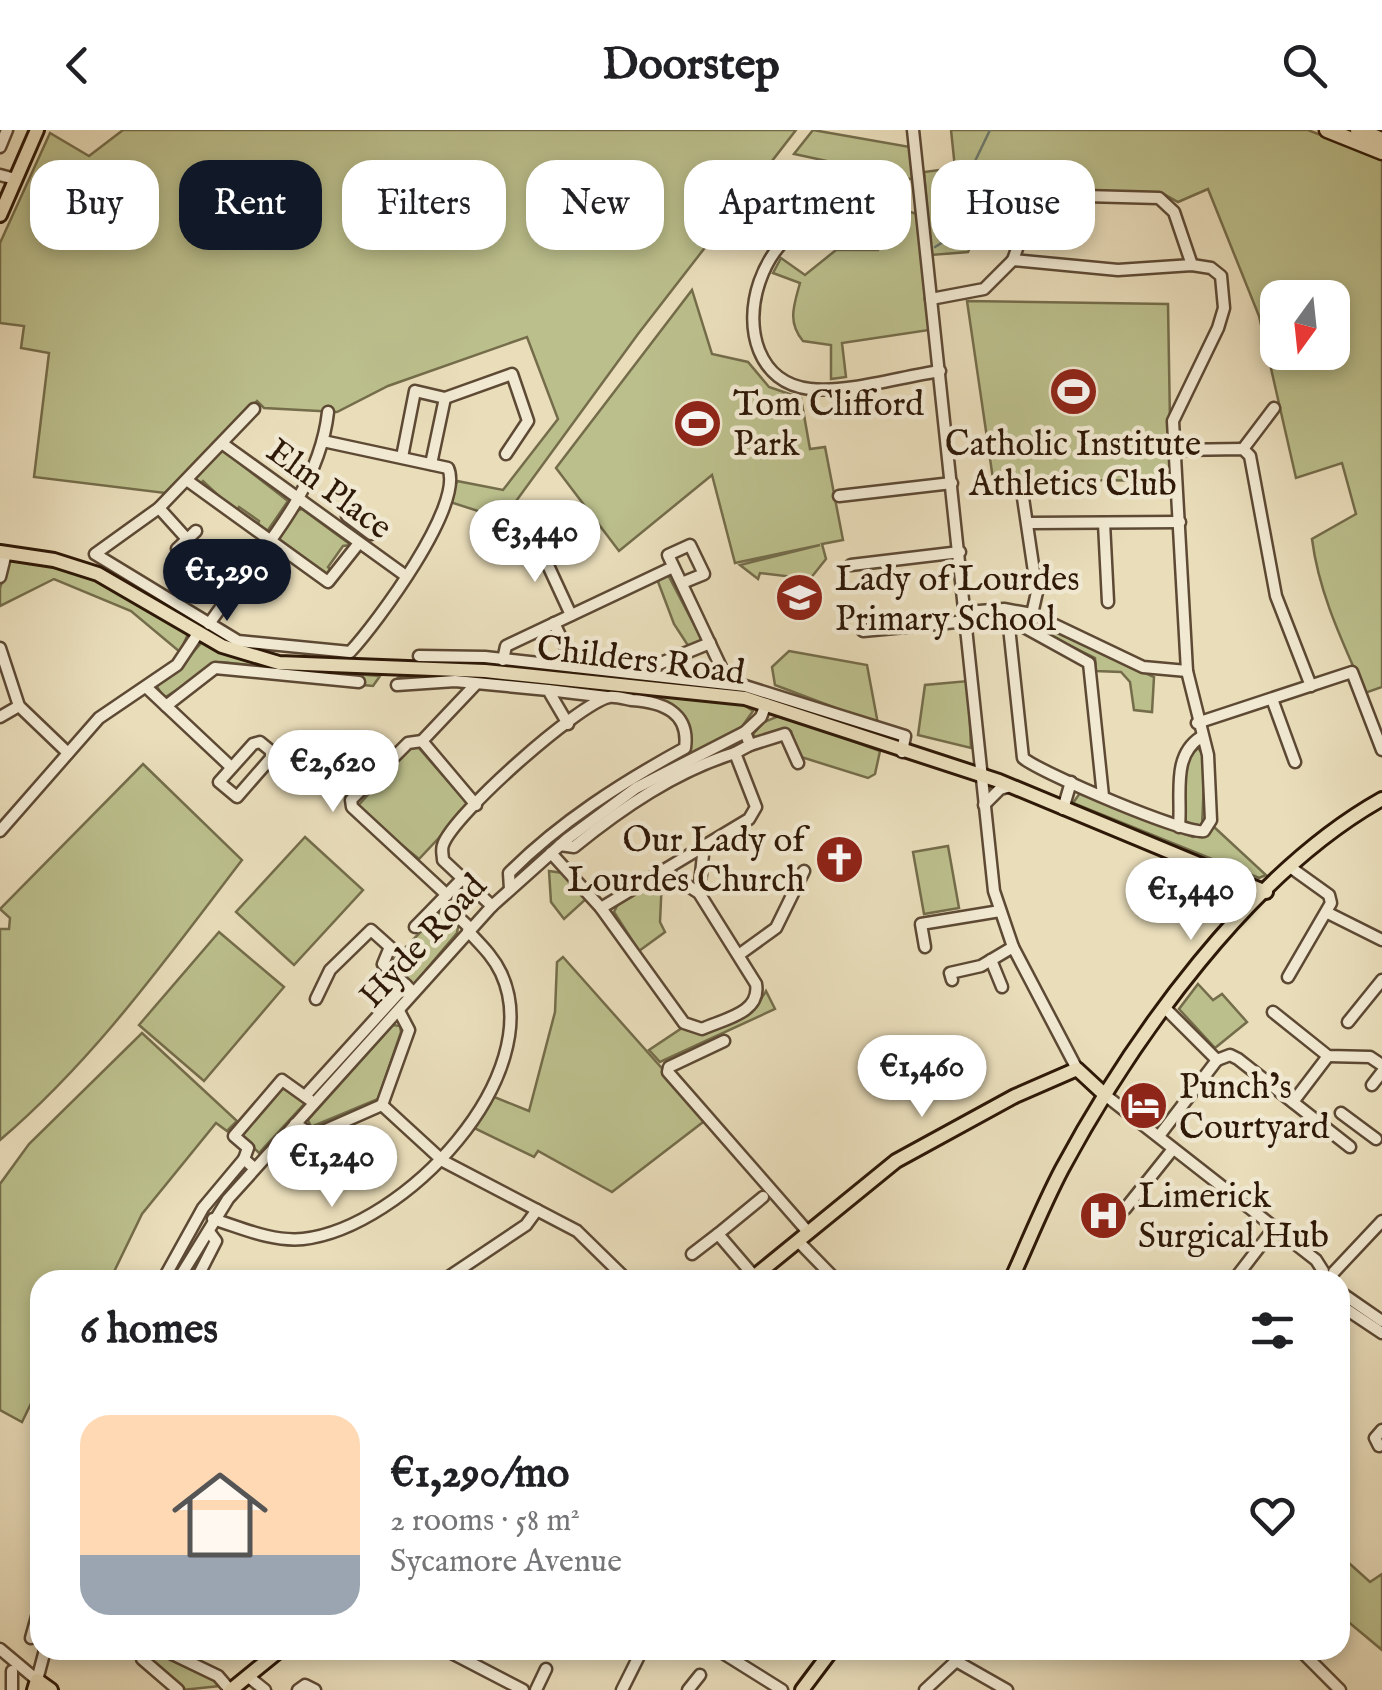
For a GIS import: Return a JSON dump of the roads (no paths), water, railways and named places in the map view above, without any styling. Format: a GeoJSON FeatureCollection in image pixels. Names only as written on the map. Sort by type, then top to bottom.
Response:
{"type":"FeatureCollection","features":[{"type":"Feature","properties":{"kind":"highway"},"geometry":{"type":"LineString","coordinates":[[1327,130],[1382,152]]}},
{"type":"Feature","properties":{"kind":"highway"},"geometry":{"type":"LineString","coordinates":[[1358,130],[1382,140]]}},
{"type":"Feature","properties":{"kind":"main road"},"geometry":{"type":"LineString","coordinates":[[0,215],[38,130]]}},
{"type":"Feature","properties":{"kind":"main road","name":"Childers Road"},"geometry":{"type":"LineString","coordinates":[[3,552],[77,566],[146,593],[258,658],[290,664],[485,664],[704,688],[766,704],[902,752],[982,775],[1266,892]]}},
{"type":"Feature","properties":{"kind":"main road"},"geometry":{"type":"LineString","coordinates":[[1016,1270],[1059,1174],[1105,1096],[1166,1009],[1230,929],[1290,866],[1329,832],[1382,798]]}},
{"type":"Feature","properties":{"kind":"main road"},"geometry":{"type":"LineString","coordinates":[[1230,929],[1248,898],[1244,881]]}},
{"type":"Feature","properties":{"kind":"main road"},"geometry":{"type":"LineString","coordinates":[[762,1270],[881,1170],[928,1141],[1077,1069],[1105,1096]]}},
{"type":"Feature","properties":{"kind":"main road"},"geometry":{"type":"LineString","coordinates":[[230,1690],[269,1660]]}},
{"type":"Feature","properties":{"kind":"main road"},"geometry":{"type":"LineString","coordinates":[[802,1690],[824,1660]]}},
{"type":"Feature","properties":{"kind":"main road"},"geometry":{"type":"LineString","coordinates":[[36,1685],[51,1690]]}},
{"type":"Feature","properties":{"kind":"street"},"geometry":{"type":"LineString","coordinates":[[0,147],[7,130]]}},
{"type":"Feature","properties":{"kind":"street"},"geometry":{"type":"LineString","coordinates":[[913,130],[984,804],[1000,911],[1012,947],[1077,1069]]}},
{"type":"Feature","properties":{"kind":"street"},"geometry":{"type":"LineString","coordinates":[[0,175],[15,179]]}},
{"type":"Feature","properties":{"kind":"street"},"geometry":{"type":"LineString","coordinates":[[932,299],[984,290],[1013,260],[1030,212],[1048,195],[1153,198],[1169,204],[1192,265]]}},
{"type":"Feature","properties":{"kind":"street"},"geometry":{"type":"LineString","coordinates":[[778,250],[765,267],[751,322],[766,364],[780,380],[807,388],[940,370]]}},
{"type":"Feature","properties":{"kind":"street"},"geometry":{"type":"LineString","coordinates":[[1013,260],[1118,270],[1192,265],[1211,268],[1221,276],[1224,308],[1177,408],[1175,450],[1186,670],[1208,755],[1211,820],[1198,833],[1103,796],[1028,762],[1022,754],[1009,627],[1015,622],[1090,663],[1103,796]]}},
{"type":"Feature","properties":{"kind":"street"},"geometry":{"type":"LineString","coordinates":[[402,458],[415,391],[445,398],[512,374],[528,421],[506,454]]}},
{"type":"Feature","properties":{"kind":"street"},"geometry":{"type":"LineString","coordinates":[[431,464],[445,398]]}},
{"type":"Feature","properties":{"kind":"street"},"geometry":{"type":"LineString","coordinates":[[1243,449],[1274,408]]}},
{"type":"Feature","properties":{"kind":"street"},"geometry":{"type":"LineString","coordinates":[[146,593],[102,562],[95,551],[160,508],[254,409]]}},
{"type":"Feature","properties":{"kind":"street"},"geometry":{"type":"LineString","coordinates":[[0,831],[4,817],[104,714],[177,665],[298,499],[324,441],[328,412]]}},
{"type":"Feature","properties":{"kind":"street"},"geometry":{"type":"LineString","coordinates":[[204,628],[245,643],[350,652],[406,576],[438,519],[452,479],[448,468],[324,441]]}},
{"type":"Feature","properties":{"kind":"street","name":"Elm Place"},"geometry":{"type":"LineString","coordinates":[[223,444],[406,576]]}},
{"type":"Feature","properties":{"kind":"street"},"geometry":{"type":"LineString","coordinates":[[1175,450],[1243,449],[1250,456],[1276,596],[1311,686]]}},
{"type":"Feature","properties":{"kind":"street"},"geometry":{"type":"LineString","coordinates":[[188,481],[328,582],[354,540],[358,525]]}},
{"type":"Feature","properties":{"kind":"street"},"geometry":{"type":"LineString","coordinates":[[839,496],[952,483]]}},
{"type":"Feature","properties":{"kind":"street"},"geometry":{"type":"LineString","coordinates":[[1022,491],[1030,524],[1037,592],[1032,614]]}},
{"type":"Feature","properties":{"kind":"street"},"geometry":{"type":"LineString","coordinates":[[160,508],[192,535],[177,549]]}},
{"type":"Feature","properties":{"kind":"street"},"geometry":{"type":"LineString","coordinates":[[347,516],[371,534]]}},
{"type":"Feature","properties":{"kind":"street"},"geometry":{"type":"LineString","coordinates":[[1030,524],[1180,522]]}},
{"type":"Feature","properties":{"kind":"street"},"geometry":{"type":"LineString","coordinates":[[1104,523],[1108,602]]}},
{"type":"Feature","properties":{"kind":"street"},"geometry":{"type":"LineString","coordinates":[[682,583],[704,574],[690,545],[668,555],[729,684]]}},
{"type":"Feature","properties":{"kind":"street"},"geometry":{"type":"LineString","coordinates":[[549,550],[546,561],[571,615]]}},
{"type":"Feature","properties":{"kind":"street"},"geometry":{"type":"LineString","coordinates":[[0,577],[3,552]]}},
{"type":"Feature","properties":{"kind":"street"},"geometry":{"type":"LineString","coordinates":[[851,565],[960,552]]}},
{"type":"Feature","properties":{"kind":"street"},"geometry":{"type":"LineString","coordinates":[[504,660],[506,646],[673,567]]}},
{"type":"Feature","properties":{"kind":"street"},"geometry":{"type":"LineString","coordinates":[[863,632],[1004,610],[1032,614],[1143,667],[1186,670]]}},
{"type":"Feature","properties":{"kind":"street"},"geometry":{"type":"LineString","coordinates":[[554,623],[575,668]]}},
{"type":"Feature","properties":{"kind":"street"},"geometry":{"type":"LineString","coordinates":[[634,674],[710,643]]}},
{"type":"Feature","properties":{"kind":"street"},"geometry":{"type":"LineString","coordinates":[[0,648],[19,706],[68,753]]}},
{"type":"Feature","properties":{"kind":"street"},"geometry":{"type":"LineString","coordinates":[[290,648],[290,664]]}},
{"type":"Feature","properties":{"kind":"street"},"geometry":{"type":"LineString","coordinates":[[420,656],[485,664],[504,660],[634,674],[704,688],[729,684],[770,691],[905,736],[902,752]]}},
{"type":"Feature","properties":{"kind":"street"},"geometry":{"type":"LineString","coordinates":[[166,706],[215,668],[359,682]]}},
{"type":"Feature","properties":{"kind":"street"},"geometry":{"type":"LineString","coordinates":[[1197,724],[1352,672],[1382,750]]}},
{"type":"Feature","properties":{"kind":"street"},"geometry":{"type":"LineString","coordinates":[[397,686],[476,684],[660,702],[673,709],[686,734],[684,748],[636,788]]}},
{"type":"Feature","properties":{"kind":"street"},"geometry":{"type":"LineString","coordinates":[[213,1219],[271,1236],[316,1236],[394,1204],[443,1160],[484,1100],[506,1038],[508,1006],[502,974],[444,898],[352,807],[352,800],[408,742],[422,741],[476,684]]}},
{"type":"Feature","properties":{"kind":"street"},"geometry":{"type":"LineString","coordinates":[[146,687],[232,767]]}},
{"type":"Feature","properties":{"kind":"street"},"geometry":{"type":"LineString","coordinates":[[548,690],[568,724]]}},
{"type":"Feature","properties":{"kind":"street"},"geometry":{"type":"LineString","coordinates":[[492,906],[443,860],[443,844],[508,770],[609,697]]}},
{"type":"Feature","properties":{"kind":"street"},"geometry":{"type":"LineString","coordinates":[[1272,699],[1295,762]]}},
{"type":"Feature","properties":{"kind":"street","name":"Hyde Road"},"geometry":{"type":"LineString","coordinates":[[184,1270],[213,1219],[295,1124],[309,1100],[399,1011],[410,989],[492,906],[559,846],[636,788],[745,732],[761,717],[766,704]]}},
{"type":"Feature","properties":{"kind":"street"},"geometry":{"type":"LineString","coordinates":[[0,717],[19,706]]}},
{"type":"Feature","properties":{"kind":"street"},"geometry":{"type":"LineString","coordinates":[[745,732],[750,745]]}},
{"type":"Feature","properties":{"kind":"street"},"geometry":{"type":"LineString","coordinates":[[510,889],[509,873],[558,829],[636,788],[785,734],[798,762]]}},
{"type":"Feature","properties":{"kind":"street"},"geometry":{"type":"LineString","coordinates":[[1179,827],[1181,758],[1201,737]]}},
{"type":"Feature","properties":{"kind":"street"},"geometry":{"type":"LineString","coordinates":[[422,741],[476,805]]}},
{"type":"Feature","properties":{"kind":"street"},"geometry":{"type":"LineString","coordinates":[[256,742],[272,754],[237,797],[219,782],[232,767],[256,742]]}},
{"type":"Feature","properties":{"kind":"street"},"geometry":{"type":"LineString","coordinates":[[601,908],[754,813],[732,754],[722,744]]}},
{"type":"Feature","properties":{"kind":"street"},"geometry":{"type":"LineString","coordinates":[[1062,809],[1071,782]]}},
{"type":"Feature","properties":{"kind":"street"},"geometry":{"type":"LineString","coordinates":[[984,804],[1000,789],[1011,786]]}},
{"type":"Feature","properties":{"kind":"street"},"geometry":{"type":"LineString","coordinates":[[558,829],[559,846],[601,908],[690,1026],[702,1029],[749,1008],[756,1000],[756,984],[699,893],[663,870]]}},
{"type":"Feature","properties":{"kind":"street"},"geometry":{"type":"LineString","coordinates":[[699,893],[704,845]]}},
{"type":"Feature","properties":{"kind":"street"},"geometry":{"type":"LineString","coordinates":[[526,856],[535,867]]}},
{"type":"Feature","properties":{"kind":"street"},"geometry":{"type":"LineString","coordinates":[[1288,977],[1328,913],[1329,895],[1290,866]]}},
{"type":"Feature","properties":{"kind":"street"},"geometry":{"type":"LineString","coordinates":[[740,954],[776,928],[804,871]]}},
{"type":"Feature","properties":{"kind":"street"},"geometry":{"type":"LineString","coordinates":[[415,927],[462,879]]}},
{"type":"Feature","properties":{"kind":"street"},"geometry":{"type":"LineString","coordinates":[[925,947],[922,924],[1000,911]]}},
{"type":"Feature","properties":{"kind":"street"},"geometry":{"type":"LineString","coordinates":[[1328,913],[1382,940]]}},
{"type":"Feature","properties":{"kind":"street"},"geometry":{"type":"LineString","coordinates":[[169,1270],[197,1217],[249,1150],[234,1136],[279,1082],[290,1082],[309,1100],[410,989],[384,964],[390,948],[370,930],[330,970],[316,999]]}},
{"type":"Feature","properties":{"kind":"street"},"geometry":{"type":"LineString","coordinates":[[948,959],[951,976],[1012,947]]}},
{"type":"Feature","properties":{"kind":"street"},"geometry":{"type":"LineString","coordinates":[[991,960],[1002,987]]}},
{"type":"Feature","properties":{"kind":"street"},"geometry":{"type":"LineString","coordinates":[[1348,1022],[1382,980]]}},
{"type":"Feature","properties":{"kind":"street"},"geometry":{"type":"LineString","coordinates":[[1166,1009],[1217,1060]]}},
{"type":"Feature","properties":{"kind":"street"},"geometry":{"type":"LineString","coordinates":[[295,1124],[314,1135],[382,1105],[409,1030],[399,1011]]}},
{"type":"Feature","properties":{"kind":"street"},"geometry":{"type":"LineString","coordinates":[[1273,1012],[1328,1056],[1370,1057],[1382,1069],[1372,1086]]}},
{"type":"Feature","properties":{"kind":"street"},"geometry":{"type":"LineString","coordinates":[[724,1041],[670,1067],[668,1072],[828,1270]]}},
{"type":"Feature","properties":{"kind":"street"},"geometry":{"type":"LineString","coordinates":[[1158,1136],[1217,1060],[1230,1055],[1345,1144],[1355,1123]]}},
{"type":"Feature","properties":{"kind":"street"},"geometry":{"type":"LineString","coordinates":[[1293,1102],[1328,1056]]}},
{"type":"Feature","properties":{"kind":"street"},"geometry":{"type":"LineString","coordinates":[[1105,1096],[1274,1228],[1321,1270]]}},
{"type":"Feature","properties":{"kind":"street"},"geometry":{"type":"LineString","coordinates":[[382,1105],[443,1160],[577,1232],[612,1270]]}},
{"type":"Feature","properties":{"kind":"street"},"geometry":{"type":"LineString","coordinates":[[1341,1113],[1376,1139]]}},
{"type":"Feature","properties":{"kind":"street"},"geometry":{"type":"LineString","coordinates":[[1125,1208],[1173,1149]]}},
{"type":"Feature","properties":{"kind":"street"},"geometry":{"type":"LineString","coordinates":[[244,1158],[254,1168]]}},
{"type":"Feature","properties":{"kind":"street"},"geometry":{"type":"LineString","coordinates":[[692,1254],[763,1197]]}},
{"type":"Feature","properties":{"kind":"street"},"geometry":{"type":"LineString","coordinates":[[457,1270],[526,1225],[538,1210]]}},
{"type":"Feature","properties":{"kind":"street"},"geometry":{"type":"LineString","coordinates":[[1334,1270],[1382,1220]]}},
{"type":"Feature","properties":{"kind":"street"},"geometry":{"type":"LineString","coordinates":[[1242,1270],[1274,1228]]}},
{"type":"Feature","properties":{"kind":"street"},"geometry":{"type":"LineString","coordinates":[[201,1270],[216,1240],[210,1234]]}},
{"type":"Feature","properties":{"kind":"street"},"geometry":{"type":"LineString","coordinates":[[718,1234],[746,1270]]}},
{"type":"Feature","properties":{"kind":"street"},"geometry":{"type":"LineString","coordinates":[[1350,1299],[1382,1321]]}},
{"type":"Feature","properties":{"kind":"street"},"geometry":{"type":"LineString","coordinates":[[1350,1312],[1382,1333]]}},
{"type":"Feature","properties":{"kind":"street"},"geometry":{"type":"LineString","coordinates":[[1379,1446],[1375,1438],[1382,1430]]}},
{"type":"Feature","properties":{"kind":"street"},"geometry":{"type":"LineString","coordinates":[[0,1649],[36,1685]]}},
{"type":"Feature","properties":{"kind":"street"},"geometry":{"type":"LineString","coordinates":[[36,1685],[42,1660]]}},
{"type":"Feature","properties":{"kind":"street"},"geometry":{"type":"LineString","coordinates":[[143,1660],[178,1690]]}},
{"type":"Feature","properties":{"kind":"street"},"geometry":{"type":"LineString","coordinates":[[185,1660],[218,1676],[230,1690]]}},
{"type":"Feature","properties":{"kind":"street"},"geometry":{"type":"LineString","coordinates":[[466,1660],[524,1690]]}},
{"type":"Feature","properties":{"kind":"street"},"geometry":{"type":"LineString","coordinates":[[622,1690],[637,1660]]}},
{"type":"Feature","properties":{"kind":"street"},"geometry":{"type":"LineString","coordinates":[[734,1660],[782,1690]]}},
{"type":"Feature","properties":{"kind":"street"},"geometry":{"type":"LineString","coordinates":[[925,1690],[956,1660],[1007,1690]]}},
{"type":"Feature","properties":{"kind":"street"},"geometry":{"type":"LineString","coordinates":[[1310,1660],[1340,1690]]}},
{"type":"Feature","properties":{"kind":"street"},"geometry":{"type":"LineString","coordinates":[[536,1690],[546,1669]]}},
{"type":"Feature","properties":{"kind":"street"},"geometry":{"type":"LineString","coordinates":[[12,1671],[12,1690]]}},
{"type":"Feature","properties":{"kind":"street"},"geometry":{"type":"LineString","coordinates":[[688,1690],[700,1675]]}},
{"type":"Feature","properties":{"kind":"street"},"geometry":{"type":"LineString","coordinates":[[250,1678],[265,1690]]}},
{"type":"Feature","properties":{"kind":"street"},"geometry":{"type":"LineString","coordinates":[[298,1690],[305,1685],[315,1690]]}},
{"type":"Feature","properties":{"kind":"waterway"},"geometry":{"type":"LineString","coordinates":[[976,160],[990,130]]}},
{"type":"Feature","properties":{"kind":"place","name":"Catholic Institute Athletics Club"},"geometry":{"type":"Point","coordinates":[1073,391]}},
{"type":"Feature","properties":{"kind":"place","name":"Tom Clifford Park"},"geometry":{"type":"Point","coordinates":[698,423]}},
{"type":"Feature","properties":{"kind":"place","name":"Lady of Lourdes Primary School"},"geometry":{"type":"Point","coordinates":[800,598]}},
{"type":"Feature","properties":{"kind":"place","name":"Our Lady of Lourdes Church"},"geometry":{"type":"Point","coordinates":[840,859]}},
{"type":"Feature","properties":{"kind":"place","name":"Punch’s Courtyard"},"geometry":{"type":"Point","coordinates":[1144,1106]}},
{"type":"Feature","properties":{"kind":"place","name":"Limerick Surgical Hub"},"geometry":{"type":"Point","coordinates":[1103,1215]}}]}
